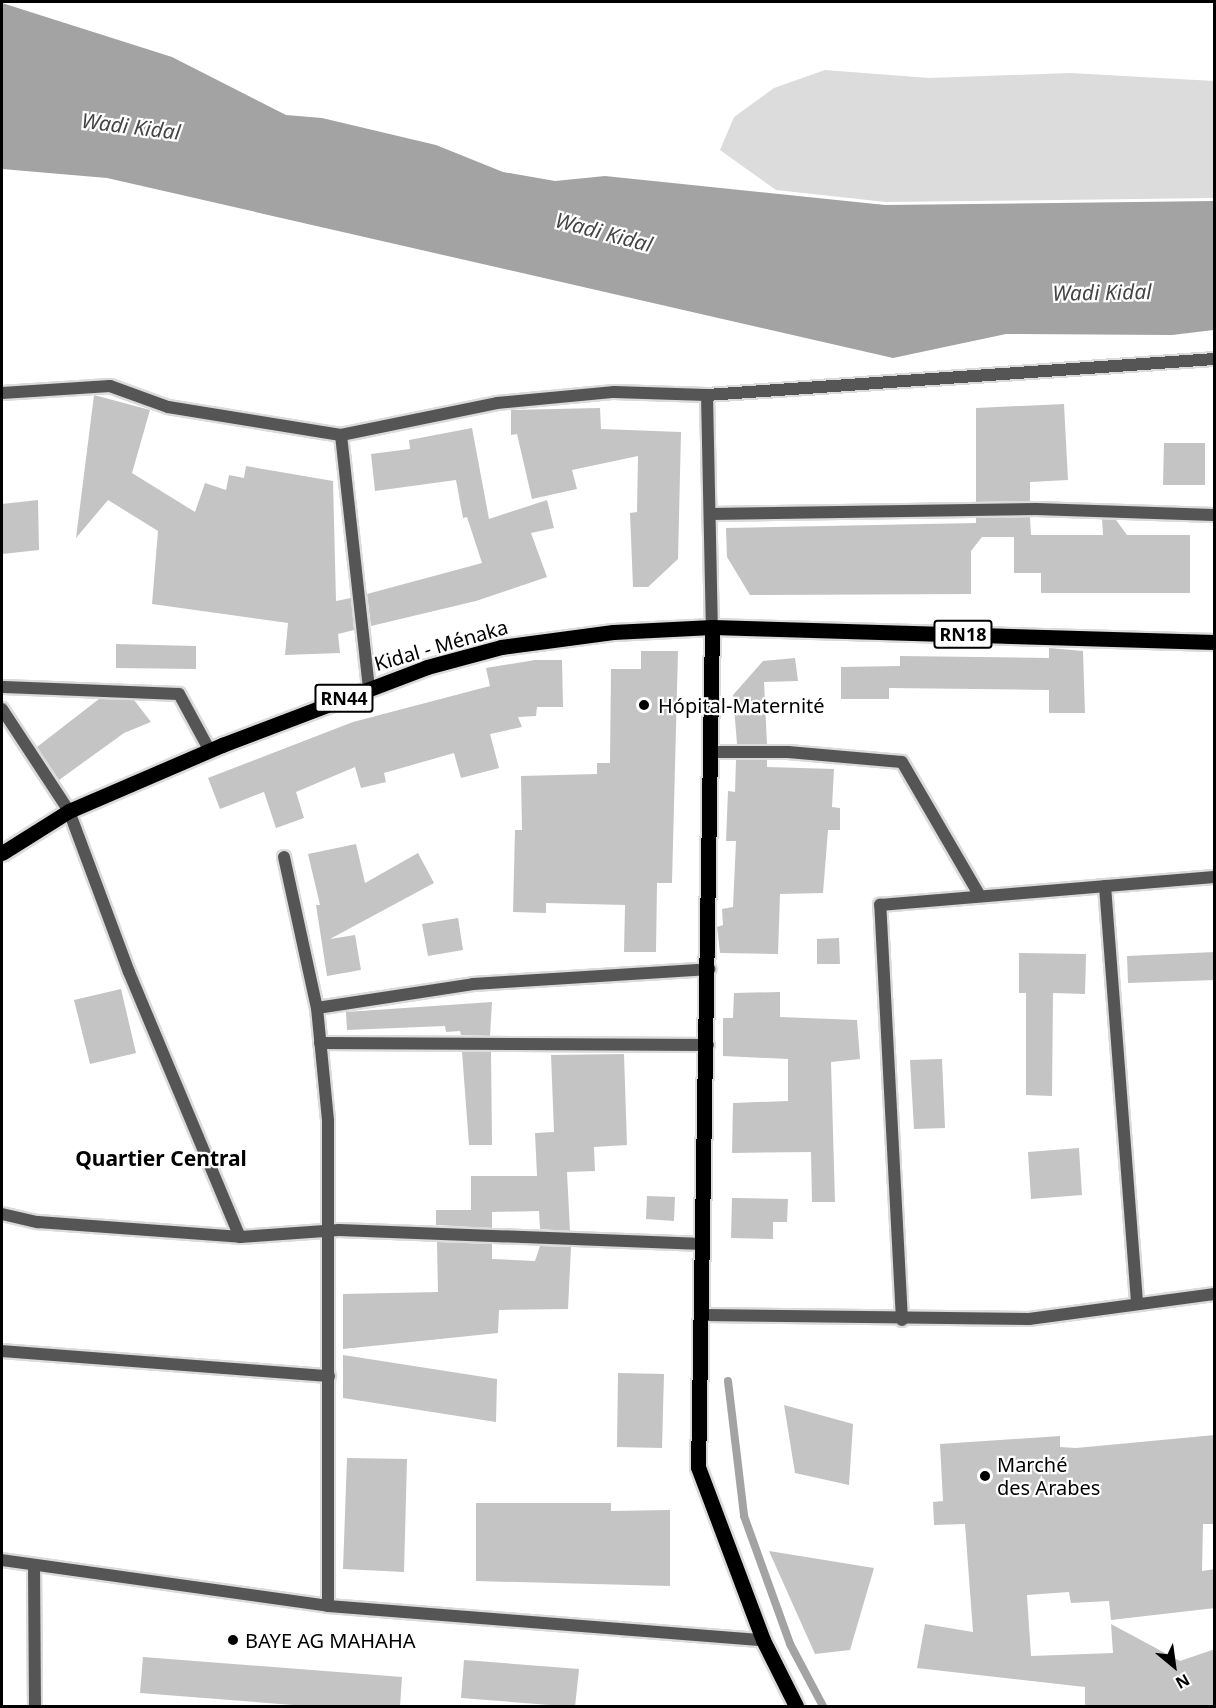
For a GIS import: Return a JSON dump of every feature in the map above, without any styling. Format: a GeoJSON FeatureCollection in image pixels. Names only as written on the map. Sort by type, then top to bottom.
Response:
{"type":"FeatureCollection","features":[{"type":"Feature","properties":{"kind":"main road","name":"Kidal - Ménaka"},"geometry":{"type":"LineString","coordinates":[[2,853],[69,811],[369,687],[501,646],[613,632],[712,627]]}},
{"type":"Feature","properties":{"kind":"main road","name":"RN18"},"geometry":{"type":"LineString","coordinates":[[712,627],[1215,642]]}},
{"type":"Feature","properties":{"kind":"main road"},"geometry":{"type":"LineString","coordinates":[[712,627],[710,969],[699,1467],[763,1640],[796,1707]]}},
{"type":"Feature","properties":{"kind":"street"},"geometry":{"type":"LineString","coordinates":[[2,393],[110,386],[168,407],[340,435],[496,403],[614,392],[707,395],[1215,359]]}},
{"type":"Feature","properties":{"kind":"street"},"geometry":{"type":"LineString","coordinates":[[707,395],[712,627]]}},
{"type":"Feature","properties":{"kind":"street"},"geometry":{"type":"LineString","coordinates":[[340,435],[369,687]]}},
{"type":"Feature","properties":{"kind":"street"},"geometry":{"type":"LineString","coordinates":[[710,514],[1036,509],[1215,515]]}},
{"type":"Feature","properties":{"kind":"street"},"geometry":{"type":"LineString","coordinates":[[2,687],[179,694],[210,751]]}},
{"type":"Feature","properties":{"kind":"street"},"geometry":{"type":"LineString","coordinates":[[2,708],[69,811],[124,961],[240,1237]]}},
{"type":"Feature","properties":{"kind":"street"},"geometry":{"type":"LineString","coordinates":[[711,752],[788,752],[902,762],[980,896]]}},
{"type":"Feature","properties":{"kind":"street"},"geometry":{"type":"LineString","coordinates":[[284,857],[317,1008],[328,1121],[328,1606]]}},
{"type":"Feature","properties":{"kind":"street"},"geometry":{"type":"LineString","coordinates":[[902,1320],[880,905],[1215,877]]}},
{"type":"Feature","properties":{"kind":"street"},"geometry":{"type":"LineString","coordinates":[[1105,886],[1137,1304]]}},
{"type":"Feature","properties":{"kind":"street"},"geometry":{"type":"LineString","coordinates":[[317,1008],[473,984],[710,969]]}},
{"type":"Feature","properties":{"kind":"street"},"geometry":{"type":"LineString","coordinates":[[320,1043],[708,1045]]}},
{"type":"Feature","properties":{"kind":"street"},"geometry":{"type":"LineString","coordinates":[[2,1214],[38,1222],[240,1237],[329,1231],[704,1244]]}},
{"type":"Feature","properties":{"kind":"street"},"geometry":{"type":"LineString","coordinates":[[702,1315],[902,1320],[1029,1319],[1215,1294]]}},
{"type":"Feature","properties":{"kind":"street"},"geometry":{"type":"LineString","coordinates":[[2,1351],[329,1376]]}},
{"type":"Feature","properties":{"kind":"street"},"geometry":{"type":"LineString","coordinates":[[2,1560],[328,1606],[763,1640]]}},
{"type":"Feature","properties":{"kind":"street"},"geometry":{"type":"LineString","coordinates":[[34,1565],[35,1707]]}},
{"type":"Feature","properties":{"kind":"shaded area"},"geometry":{"type":"Polygon","coordinates":[[[825,70],[929,78],[1070,73],[1214,81],[1214,198],[886,202],[776,190],[720,150],[734,117],[774,88],[825,70]]]}},
{"type":"Feature","properties":{"kind":"water","name":"Wadi Kidal"},"geometry":{"type":"Polygon","coordinates":[[[2,3],[172,57],[286,115],[322,118],[436,145],[503,172],[555,181],[605,176],[885,205],[1214,201],[1214,330],[1172,335],[1006,334],[893,358],[107,178],[2,169],[2,3]]]}},
{"type":"Feature","properties":{"kind":"building"},"geometry":{"type":"Polygon","coordinates":[[[94,395],[150,410],[132,473],[195,512],[205,483],[226,490],[229,475],[244,478],[246,466],[333,481],[336,601],[351,598],[354,630],[338,634],[340,653],[285,655],[288,623],[152,604],[158,531],[108,500],[76,538],[94,395]]]}},
{"type":"Feature","properties":{"kind":"building"},"geometry":{"type":"Polygon","coordinates":[[[1064,404],[1068,480],[1030,482],[1030,501],[976,502],[976,408],[1064,404]]]}},
{"type":"Feature","properties":{"kind":"building"},"geometry":{"type":"Polygon","coordinates":[[[600,408],[601,429],[681,432],[678,559],[648,587],[633,587],[630,513],[637,512],[638,456],[572,470],[577,489],[532,499],[517,434],[511,435],[511,410],[600,408]]]}},
{"type":"Feature","properties":{"kind":"building"},"geometry":{"type":"Polygon","coordinates":[[[472,428],[489,519],[547,500],[554,528],[531,533],[547,577],[476,601],[371,626],[367,594],[482,563],[467,517],[463,518],[456,480],[375,491],[371,454],[410,449],[409,440],[472,428]]]}},
{"type":"Feature","properties":{"kind":"building"},"geometry":{"type":"Polygon","coordinates":[[[1164,443],[1205,443],[1205,485],[1163,485],[1164,443]]]}},
{"type":"Feature","properties":{"kind":"building"},"geometry":{"type":"Polygon","coordinates":[[[38,500],[39,550],[2,554],[2,504],[38,500]]]}},
{"type":"Feature","properties":{"kind":"building"},"geometry":{"type":"Polygon","coordinates":[[[1030,517],[1031,535],[1103,535],[1102,519],[1116,520],[1127,535],[1190,535],[1190,593],[1041,593],[1041,573],[1014,573],[1014,537],[982,537],[971,551],[971,594],[750,595],[727,557],[726,528],[976,523],[976,518],[1030,517]]]}},
{"type":"Feature","properties":{"kind":"building"},"geometry":{"type":"Polygon","coordinates":[[[116,644],[196,646],[196,669],[116,668],[116,644]]]}},
{"type":"Feature","properties":{"kind":"building"},"geometry":{"type":"Polygon","coordinates":[[[1049,648],[1083,651],[1085,713],[1049,713],[1049,690],[889,688],[889,699],[841,699],[841,667],[900,666],[900,656],[1049,658],[1049,648]]]}},
{"type":"Feature","properties":{"kind":"building"},"geometry":{"type":"Polygon","coordinates":[[[641,651],[678,651],[672,883],[657,883],[656,952],[624,952],[625,905],[546,903],[546,913],[513,912],[515,830],[522,830],[521,776],[597,774],[597,763],[610,763],[611,669],[641,669],[641,651]]]}},
{"type":"Feature","properties":{"kind":"building"},"geometry":{"type":"Polygon","coordinates":[[[795,658],[798,681],[764,682],[767,744],[737,744],[733,695],[763,661],[795,658]]]}},
{"type":"Feature","properties":{"kind":"building"},"geometry":{"type":"Polygon","coordinates":[[[535,660],[562,660],[563,707],[537,707],[536,716],[518,717],[522,727],[490,734],[499,768],[461,778],[454,753],[384,773],[386,782],[361,788],[355,767],[296,792],[304,818],[276,828],[264,792],[220,809],[208,778],[353,722],[490,686],[486,668],[535,660]]]}},
{"type":"Feature","properties":{"kind":"building"},"geometry":{"type":"Polygon","coordinates":[[[99,699],[134,700],[151,722],[124,733],[59,780],[37,747],[99,699]]]}},
{"type":"Feature","properties":{"kind":"building"},"geometry":{"type":"Polygon","coordinates":[[[736,760],[767,760],[767,767],[834,769],[832,807],[840,808],[840,830],[828,830],[823,893],[780,894],[778,954],[720,953],[717,927],[723,925],[722,909],[733,907],[736,841],[726,841],[728,791],[735,792],[736,760]]]}},
{"type":"Feature","properties":{"kind":"building"},"geometry":{"type":"Polygon","coordinates":[[[356,844],[365,883],[418,853],[434,883],[330,939],[355,935],[361,970],[327,976],[316,905],[320,905],[308,854],[356,844]]]}},
{"type":"Feature","properties":{"kind":"building"},"geometry":{"type":"Polygon","coordinates":[[[458,918],[463,950],[428,956],[422,924],[458,918]]]}},
{"type":"Feature","properties":{"kind":"building"},"geometry":{"type":"Polygon","coordinates":[[[839,938],[840,964],[817,964],[817,939],[839,938]]]}},
{"type":"Feature","properties":{"kind":"building"},"geometry":{"type":"Polygon","coordinates":[[[1215,952],[1215,980],[1128,983],[1127,956],[1215,952]]]}},
{"type":"Feature","properties":{"kind":"building"},"geometry":{"type":"Polygon","coordinates":[[[1019,953],[1086,954],[1085,994],[1053,993],[1052,1096],[1026,1095],[1026,993],[1019,993],[1019,953]]]}},
{"type":"Feature","properties":{"kind":"building"},"geometry":{"type":"Polygon","coordinates":[[[121,989],[136,1053],[90,1064],[74,1000],[121,989]]]}},
{"type":"Feature","properties":{"kind":"building"},"geometry":{"type":"Polygon","coordinates":[[[780,992],[780,1017],[857,1020],[860,1059],[831,1062],[835,1202],[812,1202],[811,1152],[732,1153],[733,1103],[788,1101],[788,1059],[723,1056],[723,1018],[733,1018],[734,993],[780,992]]]}},
{"type":"Feature","properties":{"kind":"building"},"geometry":{"type":"Polygon","coordinates":[[[492,1002],[490,1036],[461,1035],[460,1031],[446,1032],[445,1026],[347,1030],[346,1012],[492,1002]]]}},
{"type":"Feature","properties":{"kind":"building"},"geometry":{"type":"Polygon","coordinates":[[[462,1052],[491,1052],[492,1145],[469,1145],[462,1052]]]}},
{"type":"Feature","properties":{"kind":"building"},"geometry":{"type":"Polygon","coordinates":[[[624,1054],[627,1145],[594,1147],[595,1171],[567,1172],[570,1231],[540,1229],[539,1211],[492,1212],[492,1228],[436,1225],[436,1210],[471,1210],[471,1176],[537,1176],[535,1133],[554,1132],[551,1055],[624,1054]]]}},
{"type":"Feature","properties":{"kind":"building"},"geometry":{"type":"Polygon","coordinates":[[[942,1059],[945,1128],[914,1129],[910,1060],[942,1059]]]}},
{"type":"Feature","properties":{"kind":"building"},"geometry":{"type":"Polygon","coordinates":[[[1079,1148],[1082,1195],[1031,1199],[1028,1152],[1079,1148]]]}},
{"type":"Feature","properties":{"kind":"building"},"geometry":{"type":"Polygon","coordinates":[[[647,1196],[675,1197],[674,1221],[646,1219],[647,1196]]]}},
{"type":"Feature","properties":{"kind":"building"},"geometry":{"type":"Polygon","coordinates":[[[732,1198],[788,1199],[787,1222],[773,1222],[773,1239],[731,1238],[732,1198]]]}},
{"type":"Feature","properties":{"kind":"building"},"geometry":{"type":"Polygon","coordinates":[[[437,1242],[492,1244],[492,1259],[535,1261],[540,1246],[571,1247],[568,1309],[499,1310],[498,1333],[343,1349],[343,1294],[438,1292],[437,1242]]]}},
{"type":"Feature","properties":{"kind":"building"},"geometry":{"type":"Polygon","coordinates":[[[343,1355],[497,1379],[496,1422],[343,1398],[343,1355]]]}},
{"type":"Feature","properties":{"kind":"building"},"geometry":{"type":"Polygon","coordinates":[[[618,1373],[664,1374],[662,1448],[617,1447],[618,1373]]]}},
{"type":"Feature","properties":{"kind":"building"},"geometry":{"type":"Polygon","coordinates":[[[784,1405],[853,1424],[849,1485],[795,1473],[784,1405]]]}},
{"type":"Feature","properties":{"kind":"building"},"geometry":{"type":"Polygon","coordinates":[[[1215,1435],[1215,1524],[1203,1524],[1202,1571],[1215,1569],[1215,1608],[1111,1620],[1109,1601],[1071,1603],[1069,1592],[1027,1595],[1031,1656],[1113,1653],[1111,1624],[1180,1661],[1215,1649],[1215,1707],[1085,1707],[1085,1687],[917,1668],[925,1624],[973,1632],[965,1524],[934,1525],[933,1502],[943,1501],[940,1444],[1060,1436],[1060,1447],[1076,1448],[1215,1435]]]}},
{"type":"Feature","properties":{"kind":"building"},"geometry":{"type":"Polygon","coordinates":[[[347,1458],[407,1459],[404,1572],[343,1569],[347,1458]]]}},
{"type":"Feature","properties":{"kind":"building"},"geometry":{"type":"Polygon","coordinates":[[[476,1503],[611,1503],[611,1511],[670,1510],[670,1586],[476,1581],[476,1503]]]}},
{"type":"Feature","properties":{"kind":"building"},"geometry":{"type":"Polygon","coordinates":[[[769,1551],[874,1568],[850,1650],[815,1654],[769,1551]]]}},
{"type":"Feature","properties":{"kind":"building"},"geometry":{"type":"Polygon","coordinates":[[[143,1657],[402,1677],[400,1707],[319,1707],[140,1693],[143,1657]]]}},
{"type":"Feature","properties":{"kind":"building"},"geometry":{"type":"Polygon","coordinates":[[[464,1660],[579,1669],[575,1707],[461,1698],[464,1660]]]}},
{"type":"Feature","properties":{"kind":"waterway"},"geometry":{"type":"LineString","coordinates":[[728,1381],[744,1516],[790,1644],[823,1706]]}},
{"type":"Feature","properties":{"kind":"place","name":"Hópital-Maternité"},"geometry":{"type":"Point","coordinates":[644,705]}},
{"type":"Feature","properties":{"kind":"place","name":"Marché des Arabes"},"geometry":{"type":"Point","coordinates":[985,1476]}},
{"type":"Feature","properties":{"kind":"place","name":"BAYE AG MAHAHA"},"geometry":{"type":"Point","coordinates":[233,1640]}},
{"type":"Feature","properties":{"kind":"district","name":"Quartier Central"},"geometry":{"type":"Point","coordinates":[161,1158]}}]}
